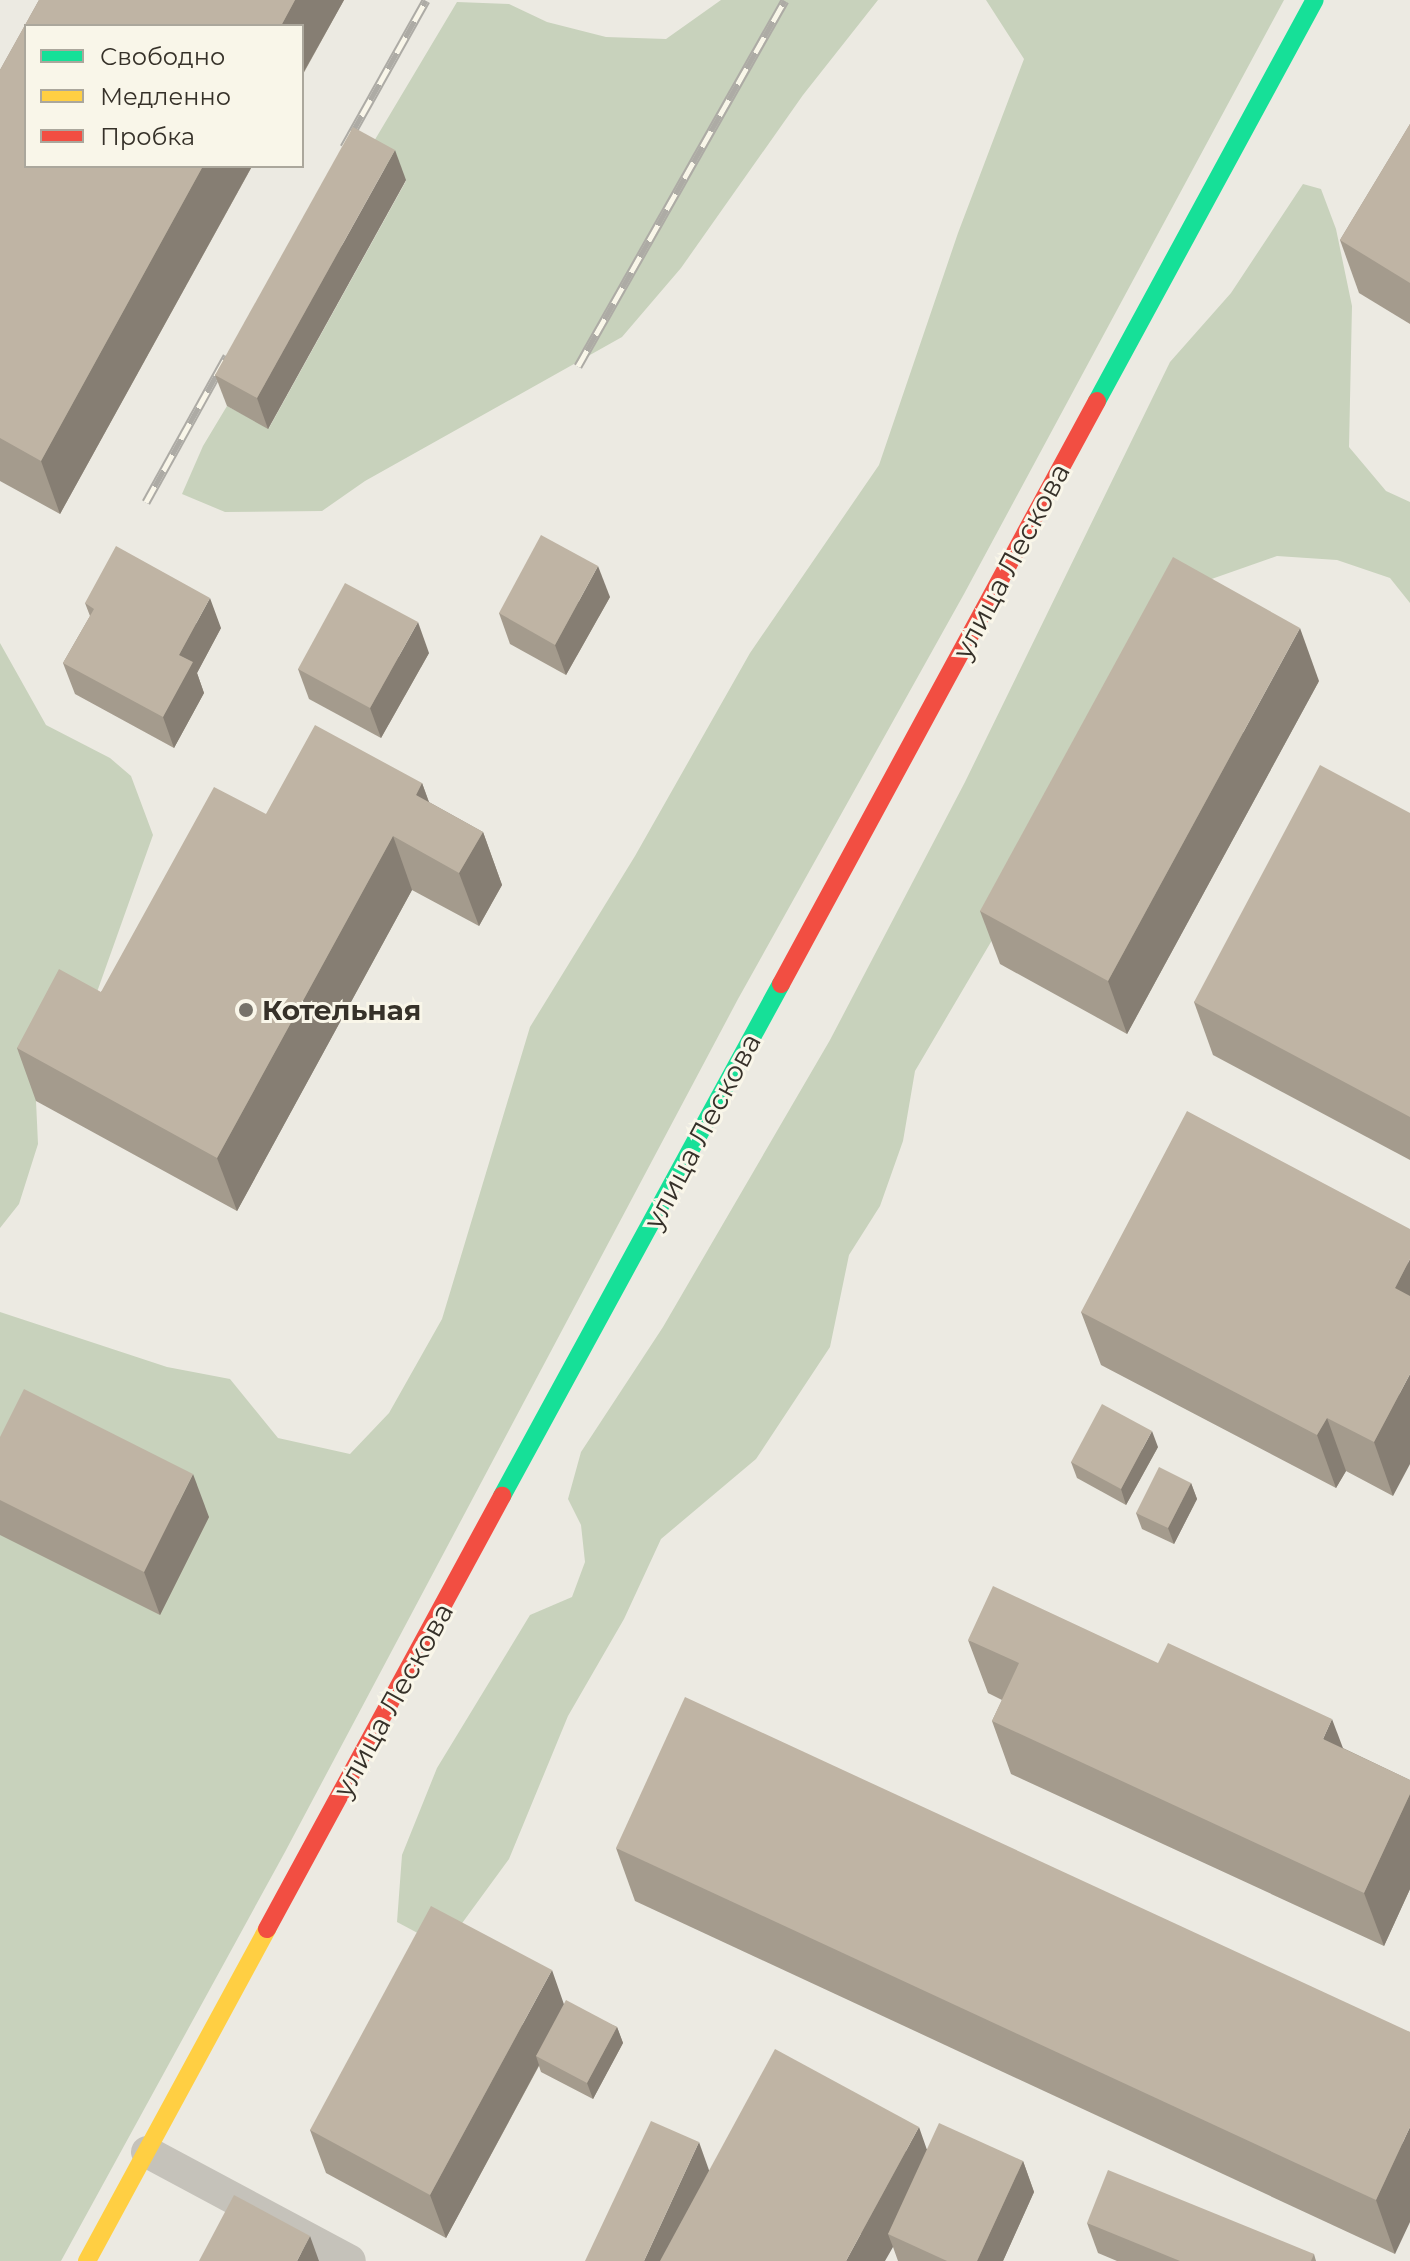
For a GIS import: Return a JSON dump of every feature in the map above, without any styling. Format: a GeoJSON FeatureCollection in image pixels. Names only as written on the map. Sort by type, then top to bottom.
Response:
{"type":"FeatureCollection","features":[{"type":"Feature","properties":{"kind":"main road","name":"улица Лескова"},"geometry":{"type":"LineString","coordinates":[[87,2261],[1315,0]]}},
{"type":"Feature","properties":{"kind":"lane"},"geometry":{"type":"LineString","coordinates":[[147,2152],[350,2261]]}},
{"type":"Feature","properties":{"kind":"green space"},"geometry":{"type":"Polygon","coordinates":[[[721,0],[878,0],[803,95],[681,268],[622,337],[365,481],[322,511],[225,512],[182,494],[203,446],[227,406],[269,428],[406,181],[364,158],[457,2],[509,4],[547,22],[606,37],[666,39],[721,0]]]}},
{"type":"Feature","properties":{"kind":"green space"},"geometry":{"type":"Polygon","coordinates":[[[986,0],[1284,0],[964,594],[738,999],[285,1852],[61,2261],[0,2261],[0,1312],[167,1367],[230,1379],[278,1438],[350,1454],[389,1413],[442,1319],[530,1027],[635,856],[750,653],[879,465],[958,233],[1024,59],[986,0]]]}},
{"type":"Feature","properties":{"kind":"green space"},"geometry":{"type":"Polygon","coordinates":[[[1303,184],[1321,189],[1336,229],[1352,306],[1349,447],[1386,491],[1410,502],[1410,603],[1390,578],[1337,560],[1277,556],[1203,582],[915,1071],[903,1141],[880,1206],[849,1255],[830,1347],[756,1459],[661,1539],[624,1619],[568,1716],[509,1859],[460,1926],[427,1938],[397,1922],[402,1855],[437,1768],[530,1615],[572,1597],[585,1562],[581,1525],[568,1499],[581,1452],[663,1327],[830,1040],[965,782],[1170,362],[1231,293],[1303,184]]]}},
{"type":"Feature","properties":{"kind":"green space"},"geometry":{"type":"Polygon","coordinates":[[[0,643],[46,725],[110,758],[131,776],[153,835],[92,1006],[36,1101],[38,1144],[19,1204],[0,1228],[0,643]]]}},
{"type":"Feature","properties":{"kind":"building"},"geometry":{"type":"Polygon","coordinates":[[[39,0],[295,0],[282,24],[26,24],[39,0]]]}},
{"type":"Feature","properties":{"kind":"building"},"geometry":{"type":"Polygon","coordinates":[[[24,27],[24,168],[202,168],[41,461],[0,438],[0,70],[24,27]]]}},
{"type":"Feature","properties":{"kind":"building"},"geometry":{"type":"Polygon","coordinates":[[[1410,124],[1410,283],[1340,240],[1410,124]]]}},
{"type":"Feature","properties":{"kind":"building"},"geometry":{"type":"Polygon","coordinates":[[[353,127],[395,150],[257,398],[215,375],[353,127]]]}},
{"type":"Feature","properties":{"kind":"building"},"geometry":{"type":"Polygon","coordinates":[[[541,535],[598,566],[555,645],[499,613],[541,535]]]}},
{"type":"Feature","properties":{"kind":"building"},"geometry":{"type":"Polygon","coordinates":[[[116,546],[210,598],[179,655],[193,662],[163,717],[63,663],[94,609],[85,603],[116,546]]]}},
{"type":"Feature","properties":{"kind":"building"},"geometry":{"type":"Polygon","coordinates":[[[1173,557],[1300,628],[1108,981],[980,911],[1173,557]]]}},
{"type":"Feature","properties":{"kind":"building"},"geometry":{"type":"Polygon","coordinates":[[[345,583],[418,622],[370,708],[298,669],[345,583]]]}},
{"type":"Feature","properties":{"kind":"building"},"geometry":{"type":"Polygon","coordinates":[[[315,725],[422,783],[416,795],[483,832],[459,873],[393,836],[217,1158],[17,1048],[59,969],[101,992],[214,787],[266,814],[315,725]]]}},
{"type":"Feature","properties":{"kind":"building"},"geometry":{"type":"Polygon","coordinates":[[[1320,765],[1410,813],[1410,1117],[1194,1002],[1320,765]]]}},
{"type":"Feature","properties":{"kind":"building"},"geometry":{"type":"Polygon","coordinates":[[[1187,1111],[1410,1229],[1410,1259],[1395,1288],[1410,1296],[1410,1374],[1374,1442],[1327,1418],[1317,1435],[1081,1312],[1187,1111]]]}},
{"type":"Feature","properties":{"kind":"building"},"geometry":{"type":"Polygon","coordinates":[[[24,1389],[193,1474],[144,1572],[0,1500],[0,1437],[24,1389]]]}},
{"type":"Feature","properties":{"kind":"building"},"geometry":{"type":"Polygon","coordinates":[[[1102,1404],[1152,1431],[1121,1489],[1071,1462],[1102,1404]]]}},
{"type":"Feature","properties":{"kind":"building"},"geometry":{"type":"Polygon","coordinates":[[[1159,1467],[1191,1483],[1168,1528],[1136,1513],[1159,1467]]]}},
{"type":"Feature","properties":{"kind":"building"},"geometry":{"type":"Polygon","coordinates":[[[993,1586],[1158,1663],[1168,1643],[1332,1719],[1323,1739],[1410,1780],[1410,1794],[1364,1893],[992,1721],[1019,1663],[968,1640],[993,1586]]]}},
{"type":"Feature","properties":{"kind":"building"},"geometry":{"type":"Polygon","coordinates":[[[685,1697],[1410,2032],[1410,2127],[1376,2200],[616,1848],[685,1697]]]}},
{"type":"Feature","properties":{"kind":"building"},"geometry":{"type":"Polygon","coordinates":[[[431,1906],[552,1970],[430,2195],[310,2130],[431,1906]]]}},
{"type":"Feature","properties":{"kind":"building"},"geometry":{"type":"Polygon","coordinates":[[[566,2000],[617,2027],[587,2083],[536,2056],[566,2000]]]}},
{"type":"Feature","properties":{"kind":"building"},"geometry":{"type":"Polygon","coordinates":[[[775,2049],[919,2127],[846,2261],[660,2261],[775,2049]]]}},
{"type":"Feature","properties":{"kind":"building"},"geometry":{"type":"Polygon","coordinates":[[[651,2121],[699,2142],[644,2261],[585,2261],[651,2121]]]}},
{"type":"Feature","properties":{"kind":"building"},"geometry":{"type":"Polygon","coordinates":[[[939,2123],[1023,2161],[977,2261],[947,2261],[888,2234],[939,2123]]]}},
{"type":"Feature","properties":{"kind":"building"},"geometry":{"type":"Polygon","coordinates":[[[1108,2170],[1314,2254],[1311,2261],[1180,2261],[1087,2223],[1108,2170]]]}},
{"type":"Feature","properties":{"kind":"building"},"geometry":{"type":"Polygon","coordinates":[[[234,2195],[310,2236],[297,2261],[199,2261],[234,2195]]]}},
{"type":"Feature","properties":{"kind":"railway"},"geometry":{"type":"LineString","coordinates":[[344,147],[426,0]]}},
{"type":"Feature","properties":{"kind":"railway"},"geometry":{"type":"LineString","coordinates":[[578,366],[785,0]]}},
{"type":"Feature","properties":{"kind":"railway"},"geometry":{"type":"LineString","coordinates":[[146,502],[227,356]]}},
{"type":"Feature","properties":{"kind":"traffic: fast"},"geometry":{"type":"LineString","coordinates":[[1097,401],[1315,0]]}},
{"type":"Feature","properties":{"kind":"traffic: fast"},"geometry":{"type":"LineString","coordinates":[[502,1496],[781,984]]}},
{"type":"Feature","properties":{"kind":"traffic: slow"},"geometry":{"type":"LineString","coordinates":[[87,2261],[267,1929]]}},
{"type":"Feature","properties":{"kind":"traffic: jam"},"geometry":{"type":"LineString","coordinates":[[781,984],[1097,401]]}},
{"type":"Feature","properties":{"kind":"traffic: jam"},"geometry":{"type":"LineString","coordinates":[[267,1929],[502,1496]]}},
{"type":"Feature","properties":{"kind":"place","name":"Котельная"},"geometry":{"type":"Point","coordinates":[246,1010]}}]}
